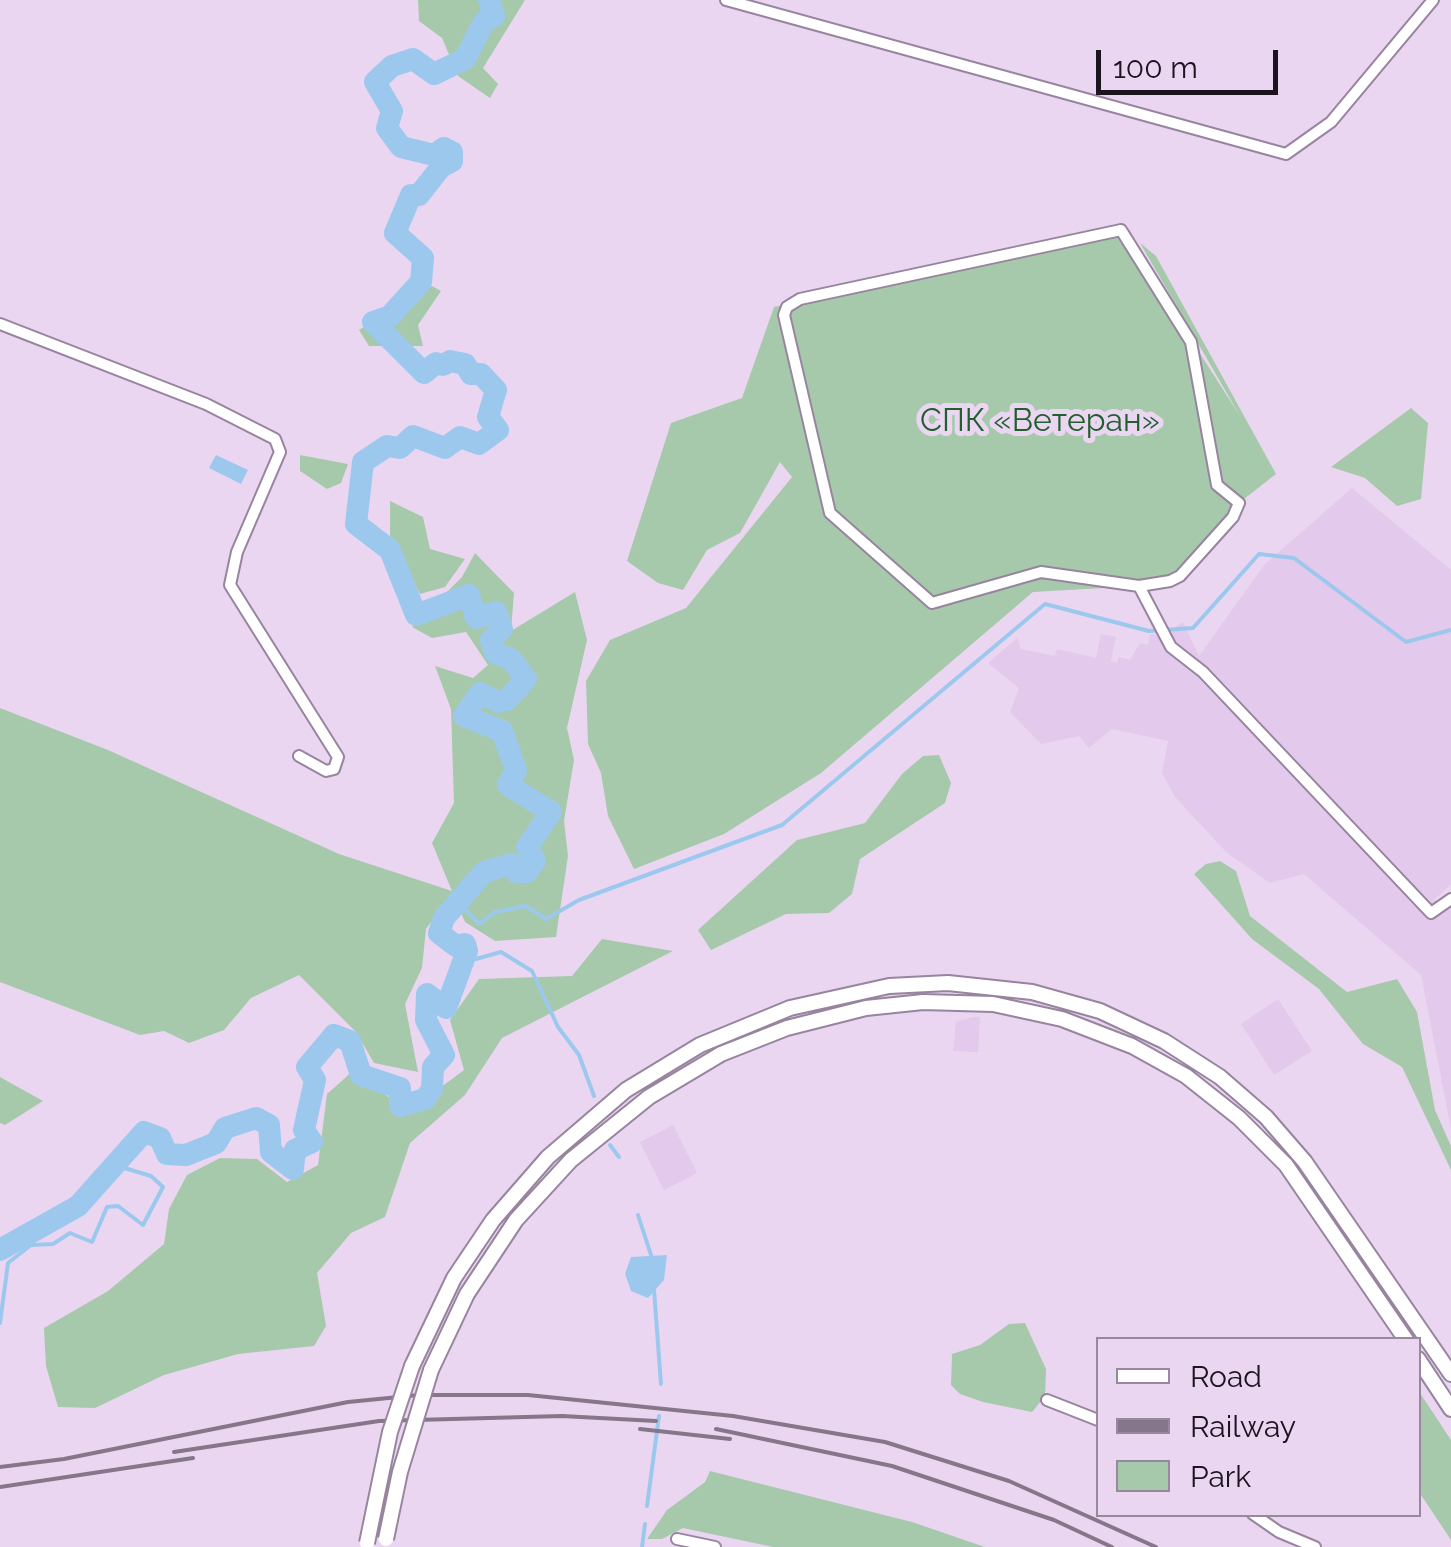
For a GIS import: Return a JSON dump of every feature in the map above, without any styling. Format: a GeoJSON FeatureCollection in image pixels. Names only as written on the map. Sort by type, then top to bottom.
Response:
{"type":"FeatureCollection","features":[{"type":"Feature","properties":{"kind":"main road"},"geometry":{"type":"LineString","coordinates":[[367,1545],[385,1452],[406,1382],[447,1290],[493,1220],[548,1156],[609,1104],[689,1050],[739,1026],[805,1003],[889,986],[948,983],[1032,992],[1138,1027],[1202,1065],[1252,1103],[1331,1196],[1451,1374]]}},
{"type":"Feature","properties":{"kind":"main road"},"geometry":{"type":"LineString","coordinates":[[386,1543],[404,1458],[436,1358],[467,1294],[516,1220],[553,1178],[661,1089],[721,1054],[787,1028],[866,1008],[923,1002],[993,1004],[1062,1019],[1112,1037],[1165,1063],[1216,1098],[1286,1166],[1404,1337]]}},
{"type":"Feature","properties":{"kind":"main road"},"geometry":{"type":"LineString","coordinates":[[1421,1364],[1451,1409]]}},
{"type":"Feature","properties":{"kind":"street"},"geometry":{"type":"LineString","coordinates":[[726,0],[1286,154],[1338,114],[1432,0]]}},
{"type":"Feature","properties":{"kind":"street"},"geometry":{"type":"LineString","coordinates":[[1121,230],[1192,342],[1217,485],[1239,504],[1233,517],[1180,576],[1138,586],[1040,572],[932,602],[830,513],[784,315],[786,307],[800,298],[1121,230]]}},
{"type":"Feature","properties":{"kind":"street"},"geometry":{"type":"LineString","coordinates":[[0,324],[206,404],[275,439],[280,452],[237,552],[230,585],[338,758],[334,770],[326,771],[299,756]]}},
{"type":"Feature","properties":{"kind":"street"},"geometry":{"type":"LineString","coordinates":[[1138,586],[1171,647],[1203,672],[1431,913],[1451,899]]}},
{"type":"Feature","properties":{"kind":"street"},"geometry":{"type":"LineString","coordinates":[[1047,1400],[1096,1419]]}},
{"type":"Feature","properties":{"kind":"street"},"geometry":{"type":"LineString","coordinates":[[1257,1517],[1279,1532],[1315,1547]]}},
{"type":"Feature","properties":{"kind":"street"},"geometry":{"type":"LineString","coordinates":[[678,1539],[716,1547]]}},
{"type":"Feature","properties":{"kind":"shaded area"},"geometry":{"type":"Polygon","coordinates":[[[1352,488],[1451,570],[1451,884],[1434,900],[1451,902],[1451,1129],[1421,975],[1304,874],[1270,883],[1227,853],[1175,797],[1162,773],[1168,741],[1112,729],[1089,748],[1079,736],[1041,744],[1010,712],[1019,688],[988,663],[1017,638],[1021,649],[1055,656],[1057,649],[1096,658],[1101,634],[1116,637],[1111,661],[1117,663],[1119,657],[1130,660],[1140,643],[1148,645],[1150,634],[1163,635],[1183,622],[1199,656],[1265,564],[1352,488]]]}},
{"type":"Feature","properties":{"kind":"shaded area"},"geometry":{"type":"Polygon","coordinates":[[[1278,999],[1312,1051],[1274,1075],[1241,1024],[1278,999]]]}},
{"type":"Feature","properties":{"kind":"shaded area"},"geometry":{"type":"Polygon","coordinates":[[[980,1017],[978,1052],[953,1051],[956,1022],[980,1017]]]}},
{"type":"Feature","properties":{"kind":"shaded area"},"geometry":{"type":"Polygon","coordinates":[[[673,1125],[697,1173],[664,1190],[640,1142],[673,1125]]]}},
{"type":"Feature","properties":{"kind":"green space"},"geometry":{"type":"Polygon","coordinates":[[[418,0],[525,0],[483,68],[498,84],[490,98],[458,76],[442,38],[419,21],[418,0]]]}},
{"type":"Feature","properties":{"kind":"green space","name":"СПК «Ветеран»"},"geometry":{"type":"Polygon","coordinates":[[[1121,230],[1240,416],[1140,243],[1156,256],[1276,474],[1239,503],[1180,576],[1139,586],[1033,592],[821,773],[724,834],[634,869],[608,816],[601,773],[588,744],[586,681],[610,640],[686,608],[792,477],[780,462],[740,533],[707,550],[683,590],[658,583],[627,561],[671,423],[742,398],[774,307],[1121,230]]]}},
{"type":"Feature","properties":{"kind":"green space"},"geometry":{"type":"Polygon","coordinates":[[[432,286],[441,291],[418,325],[423,346],[369,346],[359,330],[432,286]]]}},
{"type":"Feature","properties":{"kind":"green space"},"geometry":{"type":"Polygon","coordinates":[[[1411,408],[1428,423],[1421,499],[1397,506],[1365,478],[1331,467],[1411,408]]]}},
{"type":"Feature","properties":{"kind":"green space"},"geometry":{"type":"Polygon","coordinates":[[[300,455],[348,464],[341,483],[327,489],[300,471],[300,455]]]}},
{"type":"Feature","properties":{"kind":"green space"},"geometry":{"type":"Polygon","coordinates":[[[390,501],[423,517],[430,549],[465,559],[445,587],[420,594],[390,536],[390,501]]]}},
{"type":"Feature","properties":{"kind":"green space"},"geometry":{"type":"Polygon","coordinates":[[[475,553],[514,593],[511,631],[575,592],[587,640],[567,728],[574,760],[564,821],[568,856],[556,937],[495,941],[465,922],[452,893],[426,929],[422,968],[405,1004],[418,1072],[374,1063],[356,1032],[299,975],[251,998],[224,1030],[189,1043],[164,1031],[140,1035],[0,982],[0,708],[108,750],[339,854],[452,891],[432,843],[454,803],[451,709],[435,666],[473,678],[488,665],[466,632],[432,638],[412,627],[462,577],[475,553]]]}},
{"type":"Feature","properties":{"kind":"green space"},"geometry":{"type":"Polygon","coordinates":[[[939,755],[951,783],[945,803],[860,859],[852,894],[829,913],[786,914],[711,950],[698,930],[797,840],[865,823],[902,774],[923,756],[939,755]]]}},
{"type":"Feature","properties":{"kind":"green space"},"geometry":{"type":"Polygon","coordinates":[[[1220,861],[1236,871],[1250,916],[1347,992],[1397,979],[1417,1012],[1435,1110],[1451,1146],[1451,1170],[1402,1067],[1363,1044],[1319,989],[1252,939],[1194,874],[1206,864],[1220,861]]]}},
{"type":"Feature","properties":{"kind":"green space"},"geometry":{"type":"Polygon","coordinates":[[[602,939],[673,951],[502,1038],[465,1095],[410,1143],[385,1217],[351,1233],[317,1273],[326,1326],[314,1346],[238,1354],[164,1375],[95,1408],[58,1407],[46,1366],[44,1328],[108,1291],[164,1244],[169,1209],[187,1175],[220,1158],[257,1159],[287,1182],[318,1165],[327,1094],[354,1070],[400,1106],[425,1099],[464,1070],[450,1020],[479,979],[572,976],[602,939]]]}},
{"type":"Feature","properties":{"kind":"green space"},"geometry":{"type":"Polygon","coordinates":[[[0,1077],[43,1101],[5,1125],[0,1123],[0,1077]]]}},
{"type":"Feature","properties":{"kind":"green space"},"geometry":{"type":"Polygon","coordinates":[[[1025,1323],[1046,1369],[1045,1396],[1032,1412],[983,1402],[960,1394],[951,1385],[952,1354],[980,1345],[1009,1324],[1025,1323]]]}},
{"type":"Feature","properties":{"kind":"green space"},"geometry":{"type":"Polygon","coordinates":[[[1421,1395],[1451,1440],[1451,1540],[1421,1495],[1421,1395]]]}},
{"type":"Feature","properties":{"kind":"green space"},"geometry":{"type":"Polygon","coordinates":[[[710,1471],[912,1522],[985,1547],[773,1547],[683,1528],[662,1539],[647,1539],[667,1510],[705,1482],[710,1471]]]}},
{"type":"Feature","properties":{"kind":"water"},"geometry":{"type":"Polygon","coordinates":[[[216,455],[248,470],[241,484],[209,468],[216,455]]]}},
{"type":"Feature","properties":{"kind":"water"},"geometry":{"type":"Polygon","coordinates":[[[667,1255],[664,1280],[648,1298],[631,1291],[625,1274],[631,1257],[667,1255]]]}},
{"type":"Feature","properties":{"kind":"waterway"},"geometry":{"type":"LineString","coordinates":[[0,1250],[78,1206],[144,1132],[160,1138],[167,1154],[186,1155],[216,1143],[225,1128],[256,1118],[269,1125],[271,1152],[293,1169],[295,1150],[312,1142],[304,1130],[315,1080],[307,1067],[334,1035],[350,1041],[361,1075],[400,1088],[400,1106],[425,1099],[432,1089],[433,1067],[444,1055],[426,1020],[427,994],[446,1008],[467,951],[465,944],[456,946],[439,933],[444,918],[484,872],[511,864],[516,872],[527,872],[535,861],[527,847],[551,812],[508,785],[516,770],[502,731],[464,716],[480,693],[498,702],[507,700],[526,679],[511,659],[495,653],[491,640],[502,629],[496,612],[476,618],[469,595],[416,615],[390,550],[356,524],[363,462],[387,446],[400,448],[413,436],[445,448],[460,437],[479,444],[498,430],[488,417],[496,390],[481,374],[471,374],[465,364],[450,361],[436,363],[424,373],[373,322],[390,316],[421,282],[423,258],[395,233],[411,195],[419,195],[441,167],[452,161],[452,152],[444,148],[434,155],[401,147],[387,128],[392,111],[375,82],[392,66],[413,59],[434,74],[465,59],[484,22],[494,16],[489,0]]}},
{"type":"Feature","properties":{"kind":"waterway"},"geometry":{"type":"LineString","coordinates":[[456,900],[479,924],[495,912],[526,906],[546,919],[579,900],[782,825],[1045,604],[1149,631],[1193,628],[1259,554],[1294,558],[1406,642],[1451,630]]}},
{"type":"Feature","properties":{"kind":"waterway"},"geometry":{"type":"LineString","coordinates":[[465,962],[501,952],[532,971],[558,1027],[579,1055],[594,1096]]}},
{"type":"Feature","properties":{"kind":"waterway"},"geometry":{"type":"LineString","coordinates":[[610,1145],[619,1157]]}},
{"type":"Feature","properties":{"kind":"waterway"},"geometry":{"type":"LineString","coordinates":[[0,1323],[8,1263],[31,1245],[53,1244],[70,1233],[92,1242],[107,1207],[118,1206],[143,1225],[163,1187],[151,1176],[118,1166]]}},
{"type":"Feature","properties":{"kind":"waterway"},"geometry":{"type":"LineString","coordinates":[[638,1215],[651,1255]]}},
{"type":"Feature","properties":{"kind":"waterway"},"geometry":{"type":"LineString","coordinates":[[654,1290],[661,1384]]}},
{"type":"Feature","properties":{"kind":"waterway"},"geometry":{"type":"LineString","coordinates":[[647,1506],[659,1416]]}},
{"type":"Feature","properties":{"kind":"waterway"},"geometry":{"type":"LineString","coordinates":[[642,1547],[645,1524]]}},
{"type":"Feature","properties":{"kind":"railway"},"geometry":{"type":"LineString","coordinates":[[0,1467],[64,1459],[348,1402],[419,1395],[528,1395],[733,1416],[885,1442],[1009,1481],[1156,1547]]}},
{"type":"Feature","properties":{"kind":"railway"},"geometry":{"type":"LineString","coordinates":[[174,1452],[379,1421],[562,1416],[656,1421]]}},
{"type":"Feature","properties":{"kind":"railway"},"geometry":{"type":"LineString","coordinates":[[640,1429],[730,1439]]}},
{"type":"Feature","properties":{"kind":"railway"},"geometry":{"type":"LineString","coordinates":[[716,1429],[892,1466],[1054,1520],[1112,1547]]}},
{"type":"Feature","properties":{"kind":"railway"},"geometry":{"type":"LineString","coordinates":[[0,1487],[193,1458]]}}]}
